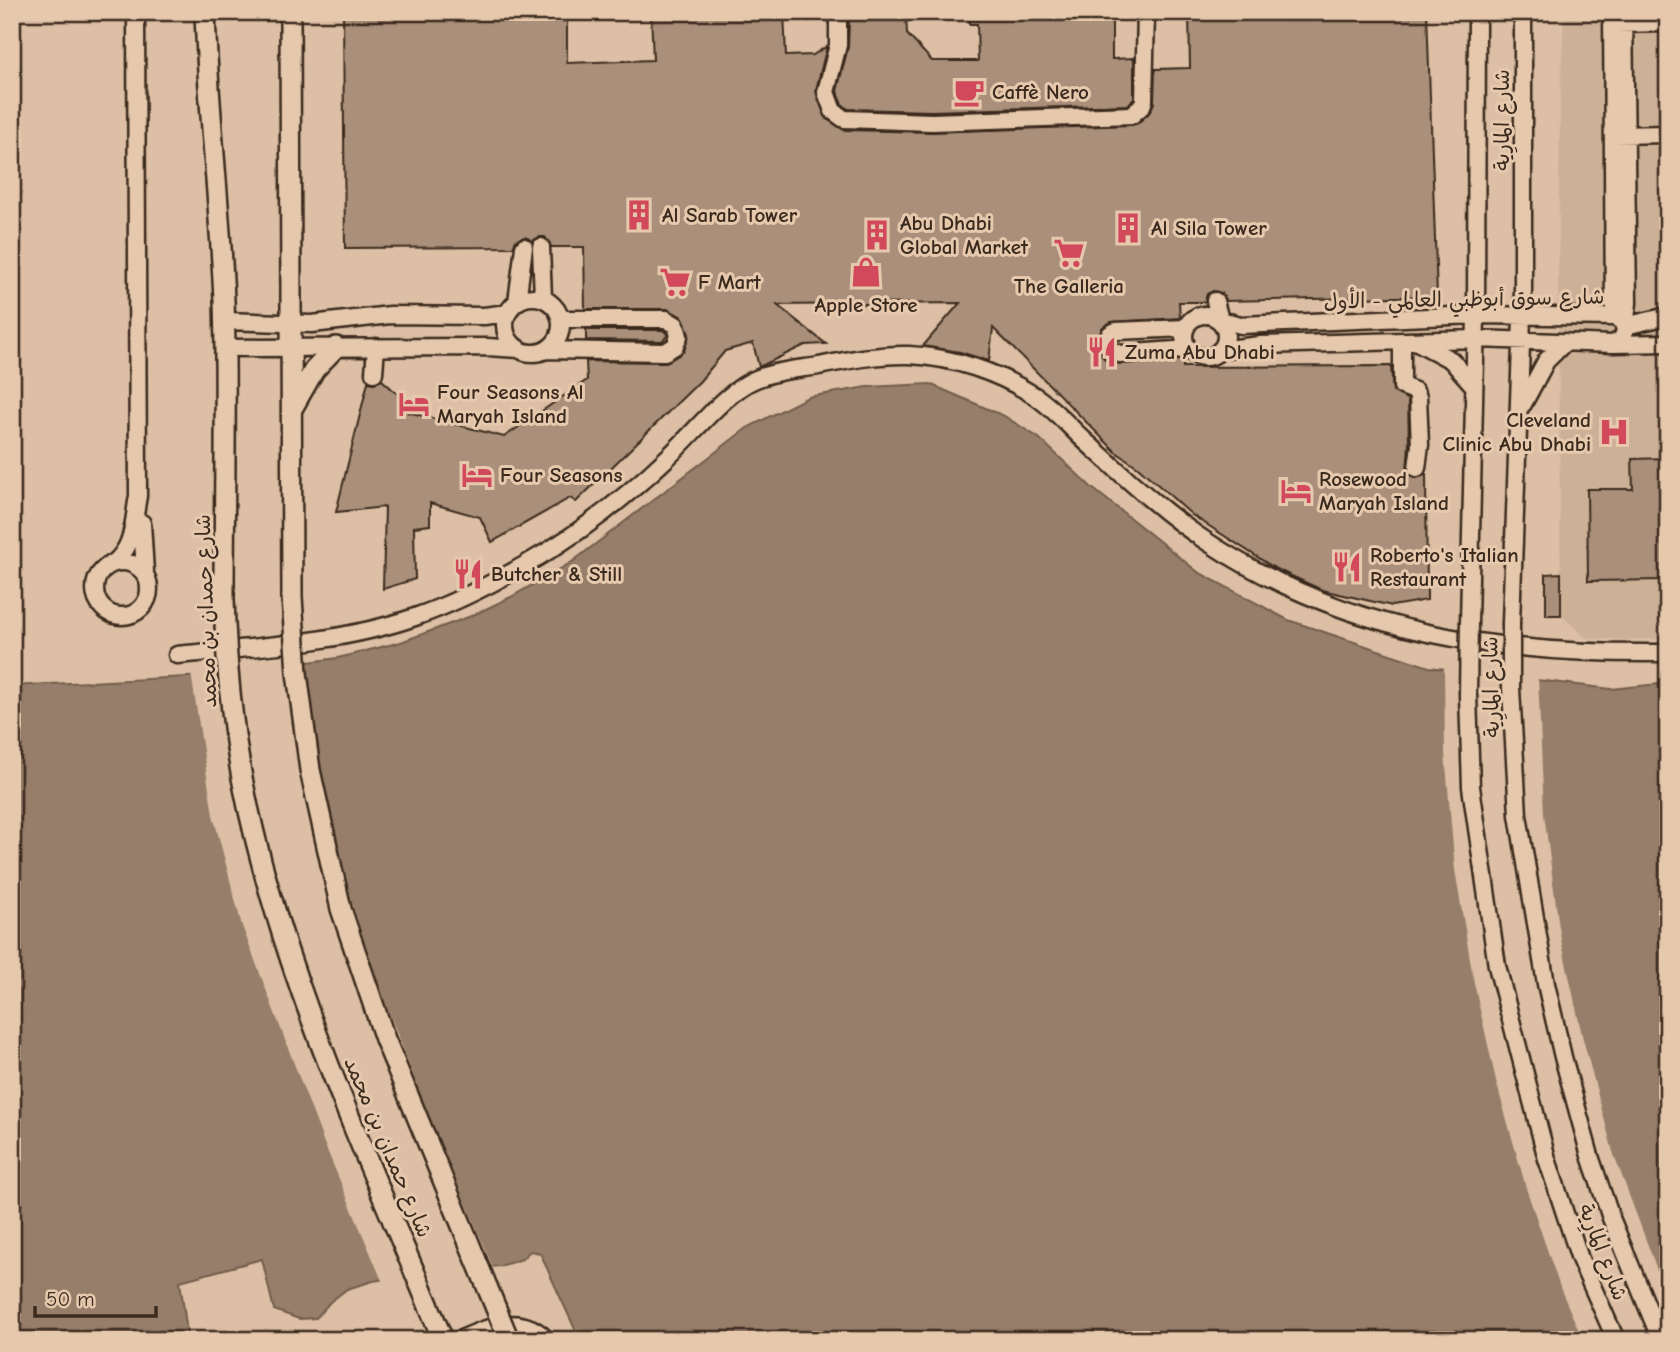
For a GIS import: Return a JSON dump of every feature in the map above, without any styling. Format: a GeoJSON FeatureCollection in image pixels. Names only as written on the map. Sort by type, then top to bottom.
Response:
{"type":"FeatureCollection","features":[{"type":"Feature","properties":{"kind":"main road","name":"شارع حمدان بن محمد"},"geometry":{"type":"LineString","coordinates":[[205,12],[208,104],[218,201],[224,321],[226,647],[235,735],[249,809],[282,931],[317,1035],[443,1340]]}},
{"type":"Feature","properties":{"kind":"main road","name":"شارع حمدان بن محمد"},"geometry":{"type":"LineString","coordinates":[[290,12],[292,597],[297,674],[310,770],[327,853],[354,953],[385,1039],[509,1340]]}},
{"type":"Feature","properties":{"kind":"main road"},"geometry":{"type":"LineString","coordinates":[[291,411],[314,370],[336,347]]}},
{"type":"Feature","properties":{"kind":"street"},"geometry":{"type":"LineString","coordinates":[[136,12],[138,496],[131,542],[121,557],[102,570],[95,590],[104,609],[117,616],[131,615],[143,606],[150,586],[145,572],[142,510],[138,496]]}},
{"type":"Feature","properties":{"kind":"street"},"geometry":{"type":"LineString","coordinates":[[838,12],[838,45],[834,66],[826,85],[826,99],[838,116],[850,121],[891,122],[1132,115],[1138,112],[1144,100],[1146,12]]}},
{"type":"Feature","properties":{"kind":"street","name":"شارع المارِية"},"geometry":{"type":"LineString","coordinates":[[1477,12],[1476,339],[1468,695],[1471,787],[1497,966],[1547,1159],[1580,1259],[1616,1340]]}},
{"type":"Feature","properties":{"kind":"street","name":"شارع المارِية"},"geometry":{"type":"LineString","coordinates":[[1523,12],[1522,339],[1511,636],[1518,815],[1537,938],[1590,1156],[1611,1218],[1661,1340]]}},
{"type":"Feature","properties":{"kind":"street"},"geometry":{"type":"LineString","coordinates":[[1668,23],[1618,18],[1619,321],[1668,316]]}},
{"type":"Feature","properties":{"kind":"street"},"geometry":{"type":"LineString","coordinates":[[1619,135],[1668,134]]}},
{"type":"Feature","properties":{"kind":"street"},"geometry":{"type":"LineString","coordinates":[[519,349],[505,329],[524,247]]}},
{"type":"Feature","properties":{"kind":"street"},"geometry":{"type":"LineString","coordinates":[[541,247],[543,298]]}},
{"type":"Feature","properties":{"kind":"street"},"geometry":{"type":"LineString","coordinates":[[224,321],[330,324],[407,314],[472,317],[512,307],[534,296],[543,298],[557,310],[561,319],[559,337],[546,350]]}},
{"type":"Feature","properties":{"kind":"street","name":"شارع سوق أبوظبي العالمي - الأول"},"geometry":{"type":"LineString","coordinates":[[1207,306],[1211,315],[1220,320],[1247,325],[1476,315],[1522,316],[1565,316],[1619,321],[1625,335],[1622,340],[1613,344],[1476,339],[1260,345],[1220,350],[1215,355],[1201,356],[1189,349],[1120,354],[1110,350],[1107,344],[1110,334],[1116,331],[1186,328],[1207,306]]}},
{"type":"Feature","properties":{"kind":"street"},"geometry":{"type":"LineString","coordinates":[[225,348],[376,347],[519,349],[528,352],[665,352],[675,346],[680,335],[676,325],[666,319],[561,319]]}},
{"type":"Feature","properties":{"kind":"street"},"geometry":{"type":"LineString","coordinates":[[1220,320],[1226,339],[1220,350]]}},
{"type":"Feature","properties":{"kind":"street"},"geometry":{"type":"LineString","coordinates":[[1186,328],[1184,335],[1189,349]]}},
{"type":"Feature","properties":{"kind":"street"},"geometry":{"type":"LineString","coordinates":[[1417,468],[1420,444],[1418,397],[1415,391],[1402,386],[1408,341],[1451,360],[1474,386]]}},
{"type":"Feature","properties":{"kind":"street"},"geometry":{"type":"LineString","coordinates":[[1519,412],[1538,372],[1565,342]]}},
{"type":"Feature","properties":{"kind":"street"},"geometry":{"type":"LineString","coordinates":[[1613,344],[1668,343]]}},
{"type":"Feature","properties":{"kind":"street"},"geometry":{"type":"LineString","coordinates":[[374,373],[376,347]]}},
{"type":"Feature","properties":{"kind":"street"},"geometry":{"type":"LineString","coordinates":[[177,655],[348,634],[413,618],[470,594],[531,562],[594,521],[633,490],[746,384],[772,374],[862,357],[887,355],[912,355],[956,362],[1025,390],[1050,407],[1136,488],[1170,516],[1245,565],[1325,603],[1410,630],[1494,646],[1595,653],[1668,653]]}},
{"type":"Feature","properties":{"kind":"street"},"geometry":{"type":"LineString","coordinates":[[114,563],[120,561],[134,564],[145,572]]}},
{"type":"Feature","properties":{"kind":"street"},"geometry":{"type":"LineString","coordinates":[[459,1340],[507,1324],[536,1328],[547,1340]]}},
{"type":"Feature","properties":{"kind":"shaded area","name":"Cleveland Clinic Abu Dhabi"},"geometry":{"type":"Polygon","coordinates":[[[1564,12],[1668,12],[1668,638],[1586,638],[1561,615],[1558,291],[1564,12]]]}},
{"type":"Feature","properties":{"kind":"shaded area"},"geometry":{"type":"Polygon","coordinates":[[[930,384],[1004,416],[1039,438],[1091,487],[1198,572],[1288,620],[1429,667],[1611,689],[1668,683],[1668,1340],[580,1340],[540,1253],[530,1251],[522,1259],[500,1266],[373,1281],[347,1289],[330,1302],[316,1318],[299,1319],[274,1310],[262,1259],[180,1281],[188,1340],[12,1340],[12,686],[206,676],[338,658],[401,642],[471,616],[511,597],[572,562],[747,428],[808,397],[867,387],[930,384]]]}},
{"type":"Feature","properties":{"kind":"pier"},"geometry":{"type":"Polygon","coordinates":[[[305,659],[320,776],[347,888],[383,997],[424,1104],[494,1270],[432,1275],[383,1283],[324,1143],[242,926],[213,815],[191,673],[305,659]]]}},
{"type":"Feature","properties":{"kind":"pier"},"geometry":{"type":"Polygon","coordinates":[[[1444,665],[1538,677],[1544,814],[1560,935],[1582,1035],[1613,1152],[1668,1299],[1668,1340],[1583,1340],[1561,1290],[1527,1191],[1497,1085],[1474,983],[1455,870],[1445,753],[1444,665]]]}},
{"type":"Feature","properties":{"kind":"building"},"geometry":{"type":"Polygon","coordinates":[[[343,12],[567,12],[567,63],[653,60],[651,12],[784,12],[786,56],[813,55],[827,46],[816,90],[827,119],[844,130],[932,132],[1138,123],[1149,113],[1154,103],[1155,69],[1190,68],[1189,12],[1427,12],[1437,296],[1226,301],[1222,293],[1213,291],[1207,294],[1205,302],[1179,302],[1180,318],[1111,322],[1102,328],[1097,342],[1101,355],[1106,360],[1120,364],[1183,360],[1183,367],[1391,366],[1393,391],[1408,400],[1407,471],[1416,478],[1426,473],[1427,600],[1392,606],[1322,590],[1276,569],[1192,515],[1138,467],[1116,452],[993,328],[989,361],[960,352],[923,346],[960,303],[777,305],[826,344],[805,345],[759,367],[753,343],[725,351],[700,381],[576,502],[570,498],[492,542],[480,517],[430,503],[430,525],[414,527],[415,579],[383,589],[385,507],[336,512],[368,382],[382,380],[410,405],[408,412],[504,437],[587,380],[586,361],[666,362],[684,351],[689,334],[682,317],[667,309],[585,309],[584,247],[551,247],[545,237],[532,241],[525,237],[516,240],[513,247],[345,248],[343,12]]]}},
{"type":"Feature","properties":{"kind":"building"},"geometry":{"type":"Polygon","coordinates":[[[851,12],[906,12],[907,34],[932,61],[978,61],[977,24],[969,24],[969,12],[1112,12],[1112,59],[1134,58],[1134,98],[1128,105],[932,111],[848,109],[842,104],[837,91],[848,47],[851,12]]]}},
{"type":"Feature","properties":{"kind":"building"},"geometry":{"type":"Polygon","coordinates":[[[586,330],[663,330],[668,335],[662,341],[586,340],[586,330]]]}},
{"type":"Feature","properties":{"kind":"building"},"geometry":{"type":"Polygon","coordinates":[[[1668,458],[1668,580],[1588,581],[1587,489],[1633,489],[1632,459],[1668,458]]]}},
{"type":"Feature","properties":{"kind":"building"},"geometry":{"type":"Polygon","coordinates":[[[1561,573],[1561,615],[1546,615],[1546,574],[1561,573]]]}},
{"type":"Feature","properties":{"kind":"place","name":"Caffè Nero"},"geometry":{"type":"Point","coordinates":[969,92]}},
{"type":"Feature","properties":{"kind":"place","name":"Al Sarab Tower"},"geometry":{"type":"Point","coordinates":[639,215]}},
{"type":"Feature","properties":{"kind":"place","name":"Al Sila Tower"},"geometry":{"type":"Point","coordinates":[1128,228]}},
{"type":"Feature","properties":{"kind":"place","name":"Abu Dhabi Global Market"},"geometry":{"type":"Point","coordinates":[877,235]}},
{"type":"Feature","properties":{"kind":"place","name":"The Galleria"},"geometry":{"type":"Point","coordinates":[1069,253]}},
{"type":"Feature","properties":{"kind":"place","name":"Apple Store"},"geometry":{"type":"Point","coordinates":[866,272]}},
{"type":"Feature","properties":{"kind":"place","name":"F Mart"},"geometry":{"type":"Point","coordinates":[675,282]}},
{"type":"Feature","properties":{"kind":"place","name":"Zuma Abu Dhabi"},"geometry":{"type":"Point","coordinates":[1102,352]}},
{"type":"Feature","properties":{"kind":"place","name":"Four Seasons Al Maryah Island"},"geometry":{"type":"Point","coordinates":[414,404]}},
{"type":"Feature","properties":{"kind":"place","name":"Cleveland Clinic Abu Dhabi"},"geometry":{"type":"Point","coordinates":[1614,432]}},
{"type":"Feature","properties":{"kind":"place","name":"Four Seasons"},"geometry":{"type":"Point","coordinates":[477,475]}},
{"type":"Feature","properties":{"kind":"place","name":"Rosewood Maryah Island"},"geometry":{"type":"Point","coordinates":[1296,491]}},
{"type":"Feature","properties":{"kind":"place","name":"Roberto's Italian Restaurant"},"geometry":{"type":"Point","coordinates":[1347,567]}},
{"type":"Feature","properties":{"kind":"place","name":"Butcher & Still"},"geometry":{"type":"Point","coordinates":[468,574]}}]}
